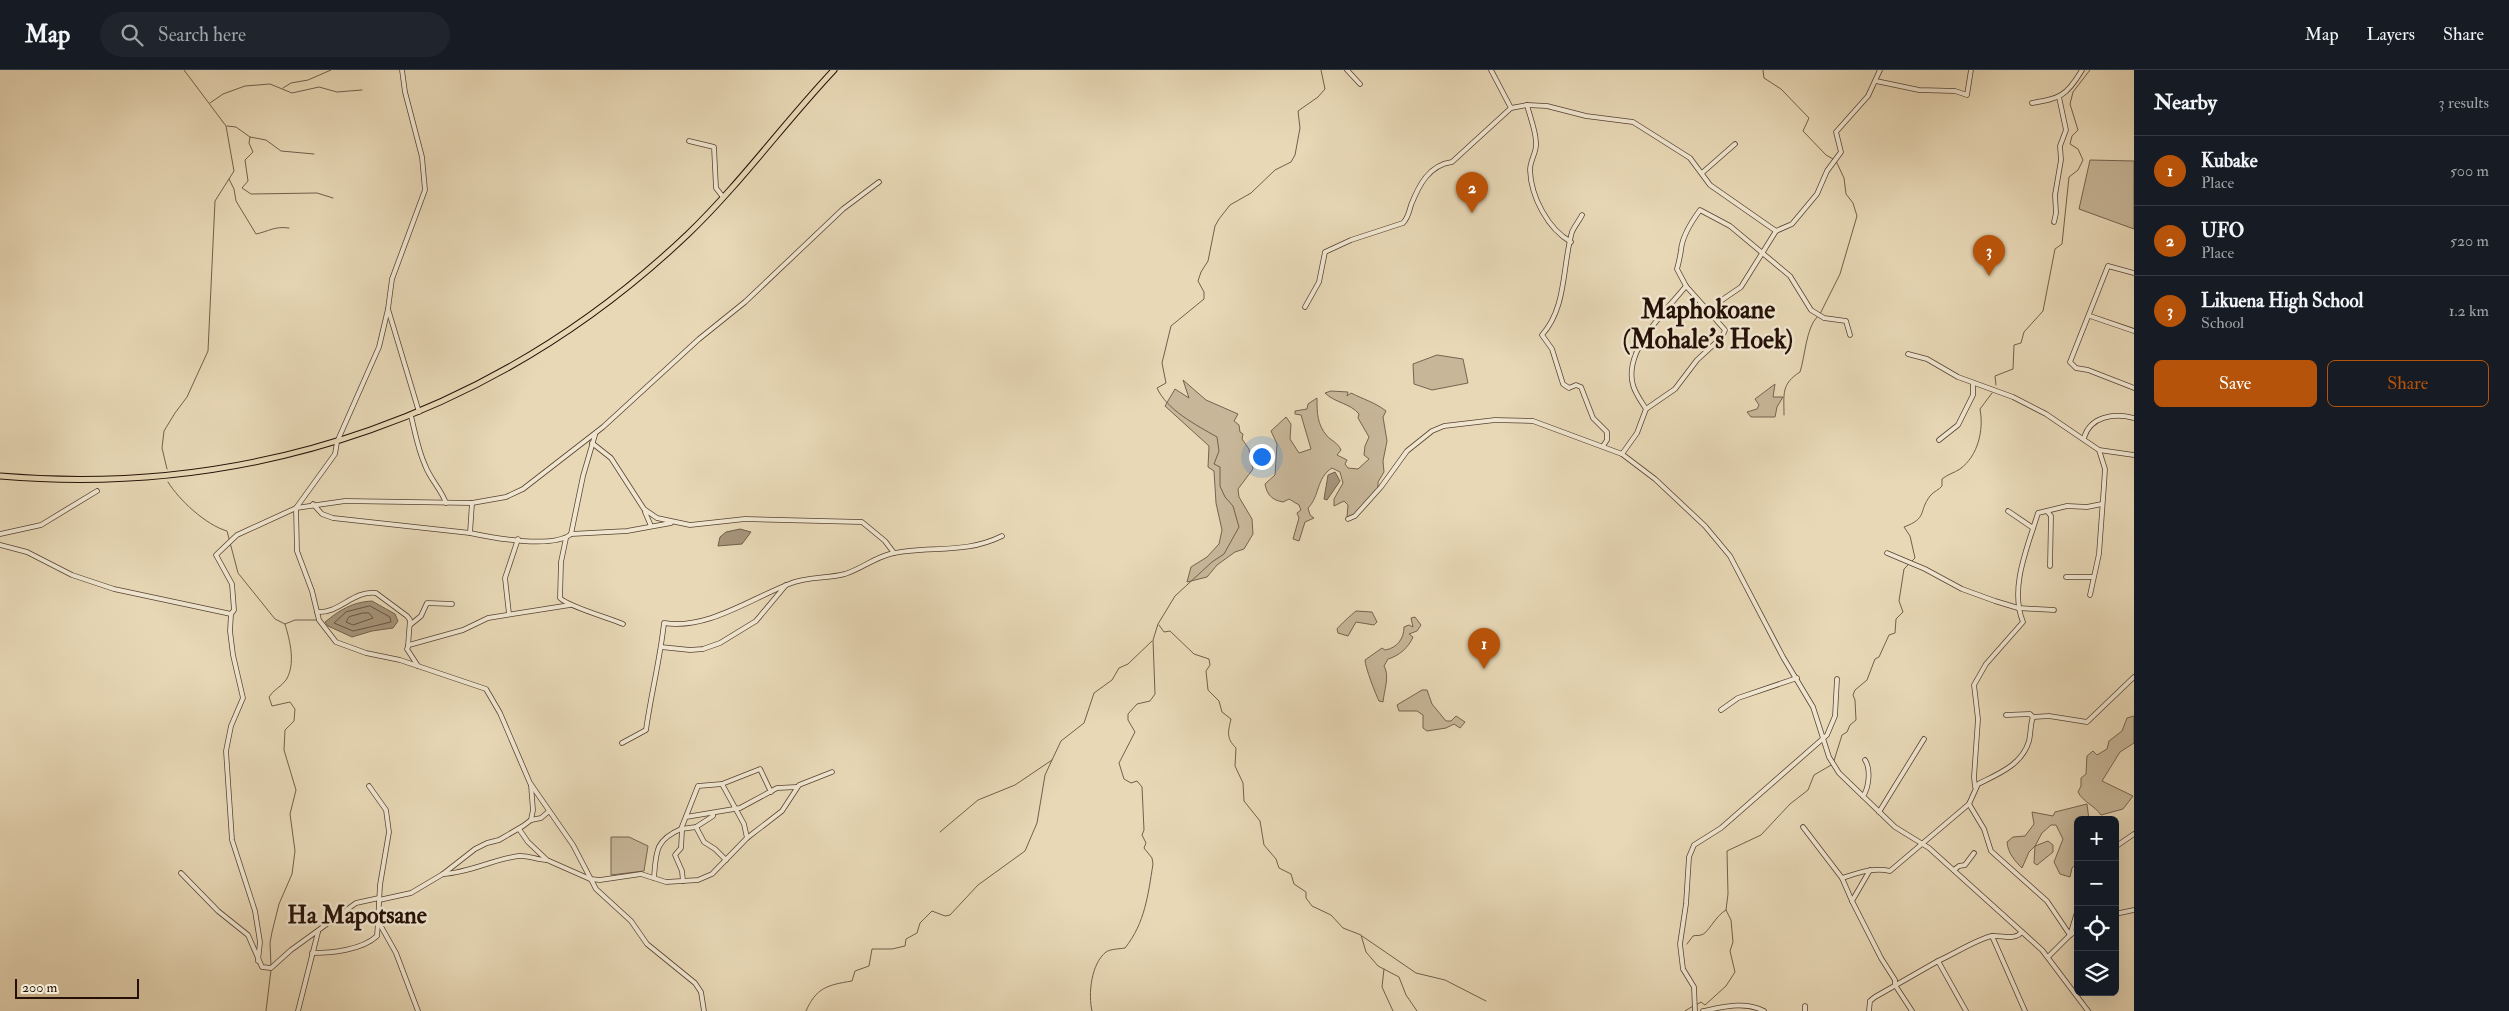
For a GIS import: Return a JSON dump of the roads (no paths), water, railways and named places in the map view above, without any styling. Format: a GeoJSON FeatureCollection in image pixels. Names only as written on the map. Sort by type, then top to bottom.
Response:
{"type":"FeatureCollection","features":[{"type":"Feature","properties":{"kind":"main road"},"geometry":{"type":"LineString","coordinates":[[0,476],[94,480],[164,476],[255,463],[337,442],[410,416],[487,380],[572,328],[655,263],[723,197],[834,70]]}},
{"type":"Feature","properties":{"kind":"street"},"geometry":{"type":"LineString","coordinates":[[402,70],[405,92],[422,157],[425,190],[392,279],[388,310],[379,347],[337,442],[335,454],[296,508],[297,550],[312,591],[319,620],[336,642],[366,653],[400,660],[486,689],[500,713],[530,783],[548,812],[573,845],[596,889],[631,921],[647,944],[695,983],[701,992],[704,1011]]}},
{"type":"Feature","properties":{"kind":"street"},"geometry":{"type":"LineString","coordinates":[[1347,70],[1360,84]]}},
{"type":"Feature","properties":{"kind":"street"},"geometry":{"type":"LineString","coordinates":[[1490,70],[1511,108]]}},
{"type":"Feature","properties":{"kind":"street"},"geometry":{"type":"LineString","coordinates":[[1718,322],[1719,302],[1741,287],[1776,231],[1792,224],[1817,194],[1827,171],[1842,152],[1836,132],[1868,96],[1880,70]]}},
{"type":"Feature","properties":{"kind":"street"},"geometry":{"type":"LineString","coordinates":[[1876,80],[1919,90],[1955,91],[1967,95],[1971,70]]}},
{"type":"Feature","properties":{"kind":"street"},"geometry":{"type":"LineString","coordinates":[[2032,103],[2059,98],[2082,70]]}},
{"type":"Feature","properties":{"kind":"street"},"geometry":{"type":"LineString","coordinates":[[2054,222],[2056,213],[2055,195],[2061,160],[2060,146],[2066,130],[2059,98]]}},
{"type":"Feature","properties":{"kind":"street"},"geometry":{"type":"LineString","coordinates":[[1527,105],[1536,140],[1536,149],[1530,168],[1532,184],[1554,230],[1571,242]]}},
{"type":"Feature","properties":{"kind":"street"},"geometry":{"type":"LineString","coordinates":[[1305,307],[1319,282],[1325,252],[1351,240],[1403,223],[1419,187],[1431,171],[1440,164],[1452,162],[1511,108],[1527,105],[1547,106],[1586,116],[1633,122],[1690,158],[1710,185],[1776,231]]}},
{"type":"Feature","properties":{"kind":"street"},"geometry":{"type":"LineString","coordinates":[[689,141],[714,147],[716,188],[723,197]]}},
{"type":"Feature","properties":{"kind":"street"},"geometry":{"type":"LineString","coordinates":[[1702,173],[1735,144]]}},
{"type":"Feature","properties":{"kind":"street"},"geometry":{"type":"LineString","coordinates":[[258,961],[260,942],[256,911],[232,840],[226,751],[231,726],[243,698],[233,656],[231,614],[234,610],[232,584],[216,555],[237,535],[296,508],[313,504],[345,501],[472,503],[506,498],[523,489],[595,434],[699,339],[745,302],[843,209],[879,182]]}},
{"type":"Feature","properties":{"kind":"street"},"geometry":{"type":"LineString","coordinates":[[1622,454],[1637,434],[1646,408],[1675,388],[1697,360],[1722,337],[1725,330],[1686,286],[1677,269],[1682,255],[1681,249],[1689,226],[1700,210],[1730,226],[1790,276],[1811,310],[1824,318],[1846,320],[1850,335]]}},
{"type":"Feature","properties":{"kind":"street"},"geometry":{"type":"LineString","coordinates":[[1582,215],[1572,232],[1560,301],[1550,327],[1542,335],[1552,349],[1563,384],[1569,388],[1576,385],[1581,387],[1593,418],[1607,432],[1607,440],[1604,446]]}},
{"type":"Feature","properties":{"kind":"street"},"geometry":{"type":"LineString","coordinates":[[2134,273],[2108,266],[2090,316],[2070,362],[2071,365],[2134,388]]}},
{"type":"Feature","properties":{"kind":"street"},"geometry":{"type":"LineString","coordinates":[[1646,408],[1632,382],[1632,362],[1643,338],[1686,286]]}},
{"type":"Feature","properties":{"kind":"street"},"geometry":{"type":"LineString","coordinates":[[388,310],[419,412]]}},
{"type":"Feature","properties":{"kind":"street"},"geometry":{"type":"LineString","coordinates":[[2090,316],[2134,331]]}},
{"type":"Feature","properties":{"kind":"street"},"geometry":{"type":"LineString","coordinates":[[1908,354],[1928,359],[1973,383],[2013,397],[2046,414],[2099,450],[2134,455]]}},
{"type":"Feature","properties":{"kind":"street"},"geometry":{"type":"LineString","coordinates":[[1939,440],[1958,425],[1973,395],[1973,383]]}},
{"type":"Feature","properties":{"kind":"street"},"geometry":{"type":"LineString","coordinates":[[410,416],[424,464],[430,477],[441,490],[446,503]]}},
{"type":"Feature","properties":{"kind":"street"},"geometry":{"type":"LineString","coordinates":[[2084,438],[2086,432],[2095,421],[2112,416],[2134,418]]}},
{"type":"Feature","properties":{"kind":"street"},"geometry":{"type":"LineString","coordinates":[[1348,519],[1356,516],[1381,487],[1406,452],[1432,431],[1444,426],[1515,419],[1533,421],[1622,454],[1705,526],[1723,546],[1749,587],[1783,657],[1813,706],[1832,764],[1895,827],[1923,844],[1954,870],[2048,957],[2088,1011]]}},
{"type":"Feature","properties":{"kind":"street"},"geometry":{"type":"LineString","coordinates":[[571,534],[583,476],[595,434]]}},
{"type":"Feature","properties":{"kind":"street"},"geometry":{"type":"LineString","coordinates":[[592,443],[611,458],[644,509],[651,526]]}},
{"type":"Feature","properties":{"kind":"street"},"geometry":{"type":"LineString","coordinates":[[2090,595],[2098,554],[2105,469],[2099,450]]}},
{"type":"Feature","properties":{"kind":"street"},"geometry":{"type":"LineString","coordinates":[[0,534],[41,525],[97,491]]}},
{"type":"Feature","properties":{"kind":"street"},"geometry":{"type":"LineString","coordinates":[[470,533],[472,503]]}},
{"type":"Feature","properties":{"kind":"street"},"geometry":{"type":"LineString","coordinates":[[313,504],[322,514],[333,518],[544,541],[566,538],[571,534],[626,531],[672,523]]}},
{"type":"Feature","properties":{"kind":"street"},"geometry":{"type":"LineString","coordinates":[[1842,878],[1870,870],[1881,869],[1890,871],[1970,804],[1975,787],[1978,719],[1974,685],[1986,664],[2023,622],[2017,598],[2024,558],[2038,513],[2067,506],[2087,507],[2102,504]]}},
{"type":"Feature","properties":{"kind":"street"},"geometry":{"type":"LineString","coordinates":[[644,509],[657,518],[672,523],[690,525],[745,519],[862,522],[895,553]]}},
{"type":"Feature","properties":{"kind":"street"},"geometry":{"type":"LineString","coordinates":[[2008,511],[2033,528]]}},
{"type":"Feature","properties":{"kind":"street"},"geometry":{"type":"LineString","coordinates":[[2047,511],[2051,516],[2052,527],[2050,566]]}},
{"type":"Feature","properties":{"kind":"street"},"geometry":{"type":"LineString","coordinates":[[622,743],[646,730],[649,698],[654,686],[664,623],[687,623],[723,614],[800,580],[846,573],[878,558],[895,553],[962,548],[1002,536]]}},
{"type":"Feature","properties":{"kind":"street"},"geometry":{"type":"LineString","coordinates":[[566,538],[561,562],[559,594],[562,601],[623,624]]}},
{"type":"Feature","properties":{"kind":"street"},"geometry":{"type":"LineString","coordinates":[[509,614],[506,578],[518,539]]}},
{"type":"Feature","properties":{"kind":"street"},"geometry":{"type":"LineString","coordinates":[[0,545],[27,552],[72,575],[114,589],[231,614]]}},
{"type":"Feature","properties":{"kind":"street"},"geometry":{"type":"LineString","coordinates":[[1887,553],[1974,594],[2018,608],[2054,610]]}},
{"type":"Feature","properties":{"kind":"street"},"geometry":{"type":"LineString","coordinates":[[2066,577],[2093,577]]}},
{"type":"Feature","properties":{"kind":"street"},"geometry":{"type":"LineString","coordinates":[[661,647],[690,650],[703,649],[720,642],[756,620],[786,585]]}},
{"type":"Feature","properties":{"kind":"street"},"geometry":{"type":"LineString","coordinates":[[317,612],[330,611],[359,594],[376,593],[407,616],[410,625],[408,646],[411,656],[418,666]]}},
{"type":"Feature","properties":{"kind":"street"},"geometry":{"type":"LineString","coordinates":[[410,625],[421,616],[427,603],[452,604]]}},
{"type":"Feature","properties":{"kind":"street"},"geometry":{"type":"LineString","coordinates":[[408,646],[464,630],[488,618],[570,605]]}},
{"type":"Feature","properties":{"kind":"street"},"geometry":{"type":"LineString","coordinates":[[2006,715],[2030,714],[2033,717],[2049,716],[2086,722],[2134,677]]}},
{"type":"Feature","properties":{"kind":"street"},"geometry":{"type":"LineString","coordinates":[[1721,710],[1731,701],[1797,678]]}},
{"type":"Feature","properties":{"kind":"street"},"geometry":{"type":"LineString","coordinates":[[1695,1011],[1694,987],[1684,969],[1680,944],[1686,904],[1689,857],[1694,845],[1722,828],[1824,739],[1835,716],[1837,679]]}},
{"type":"Feature","properties":{"kind":"street"},"geometry":{"type":"LineString","coordinates":[[1975,787],[2006,772],[2017,761],[2029,742],[2033,717]]}},
{"type":"Feature","properties":{"kind":"street"},"geometry":{"type":"LineString","coordinates":[[1879,812],[1924,739]]}},
{"type":"Feature","properties":{"kind":"street"},"geometry":{"type":"LineString","coordinates":[[1863,796],[1868,786],[1868,765],[1866,760]]}},
{"type":"Feature","properties":{"kind":"street"},"geometry":{"type":"LineString","coordinates":[[683,881],[682,871],[675,855],[681,848],[682,830],[698,786],[722,784],[760,769],[771,792]]}},
{"type":"Feature","properties":{"kind":"street"},"geometry":{"type":"LineString","coordinates":[[443,874],[464,872],[498,860],[521,856],[547,860],[590,880],[633,874],[646,874],[666,882],[704,878],[712,874],[747,838],[782,811],[797,787],[807,780],[820,778],[832,772]]}},
{"type":"Feature","properties":{"kind":"street"},"geometry":{"type":"LineString","coordinates":[[530,783],[533,810],[531,820]]}},
{"type":"Feature","properties":{"kind":"street"},"geometry":{"type":"LineString","coordinates":[[722,784],[747,831],[747,838]]}},
{"type":"Feature","properties":{"kind":"street"},"geometry":{"type":"LineString","coordinates":[[312,952],[330,953],[370,942],[377,936],[379,899],[389,832],[386,810],[369,786]]}},
{"type":"Feature","properties":{"kind":"street"},"geometry":{"type":"LineString","coordinates":[[686,817],[736,809],[781,787],[797,787]]}},
{"type":"Feature","properties":{"kind":"street"},"geometry":{"type":"LineString","coordinates":[[1970,804],[1984,829],[1991,851],[2047,901],[2070,935]]}},
{"type":"Feature","properties":{"kind":"street"},"geometry":{"type":"LineString","coordinates":[[181,873],[214,906],[248,935],[262,967],[271,968],[291,950],[356,903],[411,893],[443,874],[475,849],[499,840],[548,812]]}},
{"type":"Feature","properties":{"kind":"street"},"geometry":{"type":"LineString","coordinates":[[654,878],[660,844],[665,837],[696,827],[713,816],[713,814]]}},
{"type":"Feature","properties":{"kind":"street"},"geometry":{"type":"LineString","coordinates":[[696,827],[704,842],[716,848],[726,860]]}},
{"type":"Feature","properties":{"kind":"street"},"geometry":{"type":"LineString","coordinates":[[1802,827],[1842,878],[1881,958],[1895,980],[1895,985],[1912,1011]]}},
{"type":"Feature","properties":{"kind":"street"},"geometry":{"type":"LineString","coordinates":[[519,829],[528,842],[547,860]]}},
{"type":"Feature","properties":{"kind":"street"},"geometry":{"type":"LineString","coordinates":[[2119,844],[2134,834]]}},
{"type":"Feature","properties":{"kind":"street"},"geometry":{"type":"LineString","coordinates":[[1954,870],[1958,866],[1965,865],[1974,853]]}},
{"type":"Feature","properties":{"kind":"street"},"geometry":{"type":"LineString","coordinates":[[1852,901],[1870,870]]}},
{"type":"Feature","properties":{"kind":"street"},"geometry":{"type":"LineString","coordinates":[[2119,913],[2134,910]]}},
{"type":"Feature","properties":{"kind":"street"},"geometry":{"type":"LineString","coordinates":[[378,921],[396,953],[418,1011]]}},
{"type":"Feature","properties":{"kind":"street"},"geometry":{"type":"LineString","coordinates":[[2070,935],[2074,922]]}},
{"type":"Feature","properties":{"kind":"street"},"geometry":{"type":"LineString","coordinates":[[298,1011],[319,930]]}},
{"type":"Feature","properties":{"kind":"street"},"geometry":{"type":"LineString","coordinates":[[1869,1011],[1870,1001],[1938,961],[1992,936],[2019,936],[2022,932]]}},
{"type":"Feature","properties":{"kind":"street"},"geometry":{"type":"LineString","coordinates":[[2048,957],[2074,932]]}},
{"type":"Feature","properties":{"kind":"street"},"geometry":{"type":"LineString","coordinates":[[1992,936],[2025,1011]]}},
{"type":"Feature","properties":{"kind":"street"},"geometry":{"type":"LineString","coordinates":[[1938,961],[1966,1011]]}},
{"type":"Feature","properties":{"kind":"street"},"geometry":{"type":"LineString","coordinates":[[1703,1011],[1740,1006],[1757,1007],[1764,1011]]}},
{"type":"Feature","properties":{"kind":"water"},"geometry":{"type":"Polygon","coordinates":[[[1335,472],[1340,481],[1327,500],[1324,499],[1328,475],[1335,472]]]}},
{"type":"Feature","properties":{"kind":"water"},"geometry":{"type":"Polygon","coordinates":[[[740,529],[751,532],[742,544],[718,546],[720,537],[726,532],[740,529]]]}},
{"type":"Feature","properties":{"kind":"water"},"geometry":{"type":"Polygon","coordinates":[[[372,601],[395,614],[398,621],[393,628],[372,631],[352,637],[328,626],[325,622],[347,607],[372,601]]]}},
{"type":"Feature","properties":{"kind":"waterway"},"geometry":{"type":"LineString","coordinates":[[167,469],[162,448],[164,431],[187,397],[208,351],[215,201],[234,171],[226,126],[184,70]]}},
{"type":"Feature","properties":{"kind":"waterway"},"geometry":{"type":"LineString","coordinates":[[283,88],[291,83],[308,80],[331,70]]}},
{"type":"Feature","properties":{"kind":"waterway"},"geometry":{"type":"LineString","coordinates":[[1092,1011],[1090,996],[1094,971],[1101,957],[1106,952],[1125,948],[1137,929],[1145,908],[1153,864],[1152,858],[1144,848],[1146,843],[1142,835],[1144,830],[1142,787],[1137,781],[1131,783],[1124,779],[1119,763],[1135,732],[1128,720],[1128,714],[1137,704],[1150,701],[1155,694],[1153,640],[1158,624],[1175,596],[1212,562],[1224,554],[1239,527],[1233,506],[1225,497],[1220,486],[1220,467],[1214,464],[1219,451],[1217,437],[1175,410],[1157,388],[1166,383],[1162,363],[1171,326],[1204,299],[1204,292],[1198,281],[1208,261],[1215,226],[1219,219],[1230,205],[1251,193],[1275,170],[1291,162],[1295,155],[1300,128],[1298,111],[1318,97],[1325,89],[1321,70]]}},
{"type":"Feature","properties":{"kind":"waterway"},"geometry":{"type":"LineString","coordinates":[[1763,70],[1764,78],[1781,89],[1809,118],[1803,131],[1826,155],[1833,159]]}},
{"type":"Feature","properties":{"kind":"waterway"},"geometry":{"type":"LineString","coordinates":[[1996,385],[1995,376],[2013,369],[2014,345],[2021,343],[2024,332],[2043,311],[2055,249],[2062,244],[2069,177],[2078,170],[2083,160],[2078,149],[2070,144],[2072,136],[2078,130],[2070,104],[2073,92],[2090,70]]}},
{"type":"Feature","properties":{"kind":"waterway"},"geometry":{"type":"LineString","coordinates":[[210,103],[223,94],[245,86],[270,84],[292,93],[319,87],[337,92],[362,90]]}},
{"type":"Feature","properties":{"kind":"waterway"},"geometry":{"type":"LineString","coordinates":[[227,126],[236,127],[250,137],[266,140],[281,151],[314,154]]}},
{"type":"Feature","properties":{"kind":"waterway"},"geometry":{"type":"LineString","coordinates":[[250,137],[249,143],[253,152],[245,160],[248,181],[242,188],[251,194],[317,193],[333,198]]}},
{"type":"Feature","properties":{"kind":"waterway"},"geometry":{"type":"LineString","coordinates":[[1820,314],[1840,274],[1857,216],[1853,203],[1846,194],[1844,178],[1836,161]]}},
{"type":"Feature","properties":{"kind":"waterway"},"geometry":{"type":"LineString","coordinates":[[229,179],[234,189],[236,201],[256,234],[276,228],[289,228]]}},
{"type":"Feature","properties":{"kind":"waterway"},"geometry":{"type":"LineString","coordinates":[[1784,415],[1785,390],[1789,381],[1800,372],[1810,328],[1817,317]]}},
{"type":"Feature","properties":{"kind":"waterway"},"geometry":{"type":"LineString","coordinates":[[1696,1005],[1701,1002],[1705,1005],[1726,986],[1735,972],[1730,951],[1733,942],[1731,920],[1726,910],[1728,894],[1727,851],[1761,835],[1790,804],[1808,790],[1814,775],[1833,764],[1842,735],[1847,732],[1850,725],[1856,720],[1853,695],[1855,690],[1867,680],[1875,659],[1879,657],[1889,635],[1895,633],[1896,619],[1903,612],[1899,601],[1904,569],[1915,558],[1910,536],[1904,527],[1917,521],[1930,496],[1942,486],[1942,479],[1960,469],[1971,457],[1980,434],[1980,409],[1992,393]]}},
{"type":"Feature","properties":{"kind":"waterway"},"geometry":{"type":"LineString","coordinates":[[168,482],[179,496],[202,518],[227,531],[238,573],[275,619],[285,624],[289,638],[291,652],[289,674],[286,680],[269,697],[272,706],[290,702],[295,709],[294,721],[285,730],[284,750],[296,790],[290,814],[295,851],[292,874],[279,904],[272,932],[270,943],[271,966]]}},
{"type":"Feature","properties":{"kind":"waterway"},"geometry":{"type":"LineString","coordinates":[[285,624],[295,620],[317,620]]}},
{"type":"Feature","properties":{"kind":"waterway"},"geometry":{"type":"LineString","coordinates":[[1159,625],[1164,632],[1170,631],[1194,654],[1209,659],[1210,665],[1206,671],[1208,690],[1219,701],[1222,712],[1231,719],[1229,735],[1236,748],[1235,766],[1243,783],[1244,801],[1260,821],[1264,845],[1276,859],[1279,868],[1291,874],[1294,884],[1306,892],[1306,898],[1312,906],[1331,915],[1343,928],[1361,935],[1366,952],[1378,966],[1399,977],[1406,995],[1417,1011]]}},
{"type":"Feature","properties":{"kind":"waterway"},"geometry":{"type":"LineString","coordinates":[[940,832],[978,800],[1015,785],[1052,760],[1061,741],[1084,723],[1094,693],[1112,680],[1119,668],[1128,664],[1152,641]]}},
{"type":"Feature","properties":{"kind":"waterway"},"geometry":{"type":"LineString","coordinates":[[806,1011],[818,992],[829,986],[852,981],[855,971],[869,966],[872,949],[892,949],[905,946],[906,939],[917,933],[920,923],[932,911],[945,916],[950,915],[978,885],[1025,851],[1037,823],[1045,775],[1052,760]]}},
{"type":"Feature","properties":{"kind":"waterway"},"geometry":{"type":"LineString","coordinates":[[1687,944],[1693,936],[1704,934],[1718,916],[1726,910]]}},
{"type":"Feature","properties":{"kind":"waterway"},"geometry":{"type":"LineString","coordinates":[[1362,936],[1416,973],[1445,980],[1486,1001]]}},
{"type":"Feature","properties":{"kind":"waterway"},"geometry":{"type":"LineString","coordinates":[[1384,969],[1382,987],[1393,1011]]}},
{"type":"Feature","properties":{"kind":"waterway"},"geometry":{"type":"LineString","coordinates":[[266,1011],[271,970]]}},
{"type":"Feature","properties":{"kind":"waterway"},"geometry":{"type":"LineString","coordinates":[[1685,1011],[1693,1006]]}},
{"type":"Feature","properties":{"kind":"place","name":"UFO"},"geometry":{"type":"Point","coordinates":[1472,213]}},
{"type":"Feature","properties":{"kind":"place","name":"Likuena High School"},"geometry":{"type":"Point","coordinates":[1989,276]}},
{"type":"Feature","properties":{"kind":"place","name":"Kubake"},"geometry":{"type":"Point","coordinates":[1484,669]}},
{"type":"Feature","properties":{"kind":"district","name":"Maphokoane (Mohale's Hoek)"},"geometry":{"type":"Point","coordinates":[1708,325]}},
{"type":"Feature","properties":{"kind":"district","name":"Ha Mapotsane"},"geometry":{"type":"Point","coordinates":[357,915]}}]}
